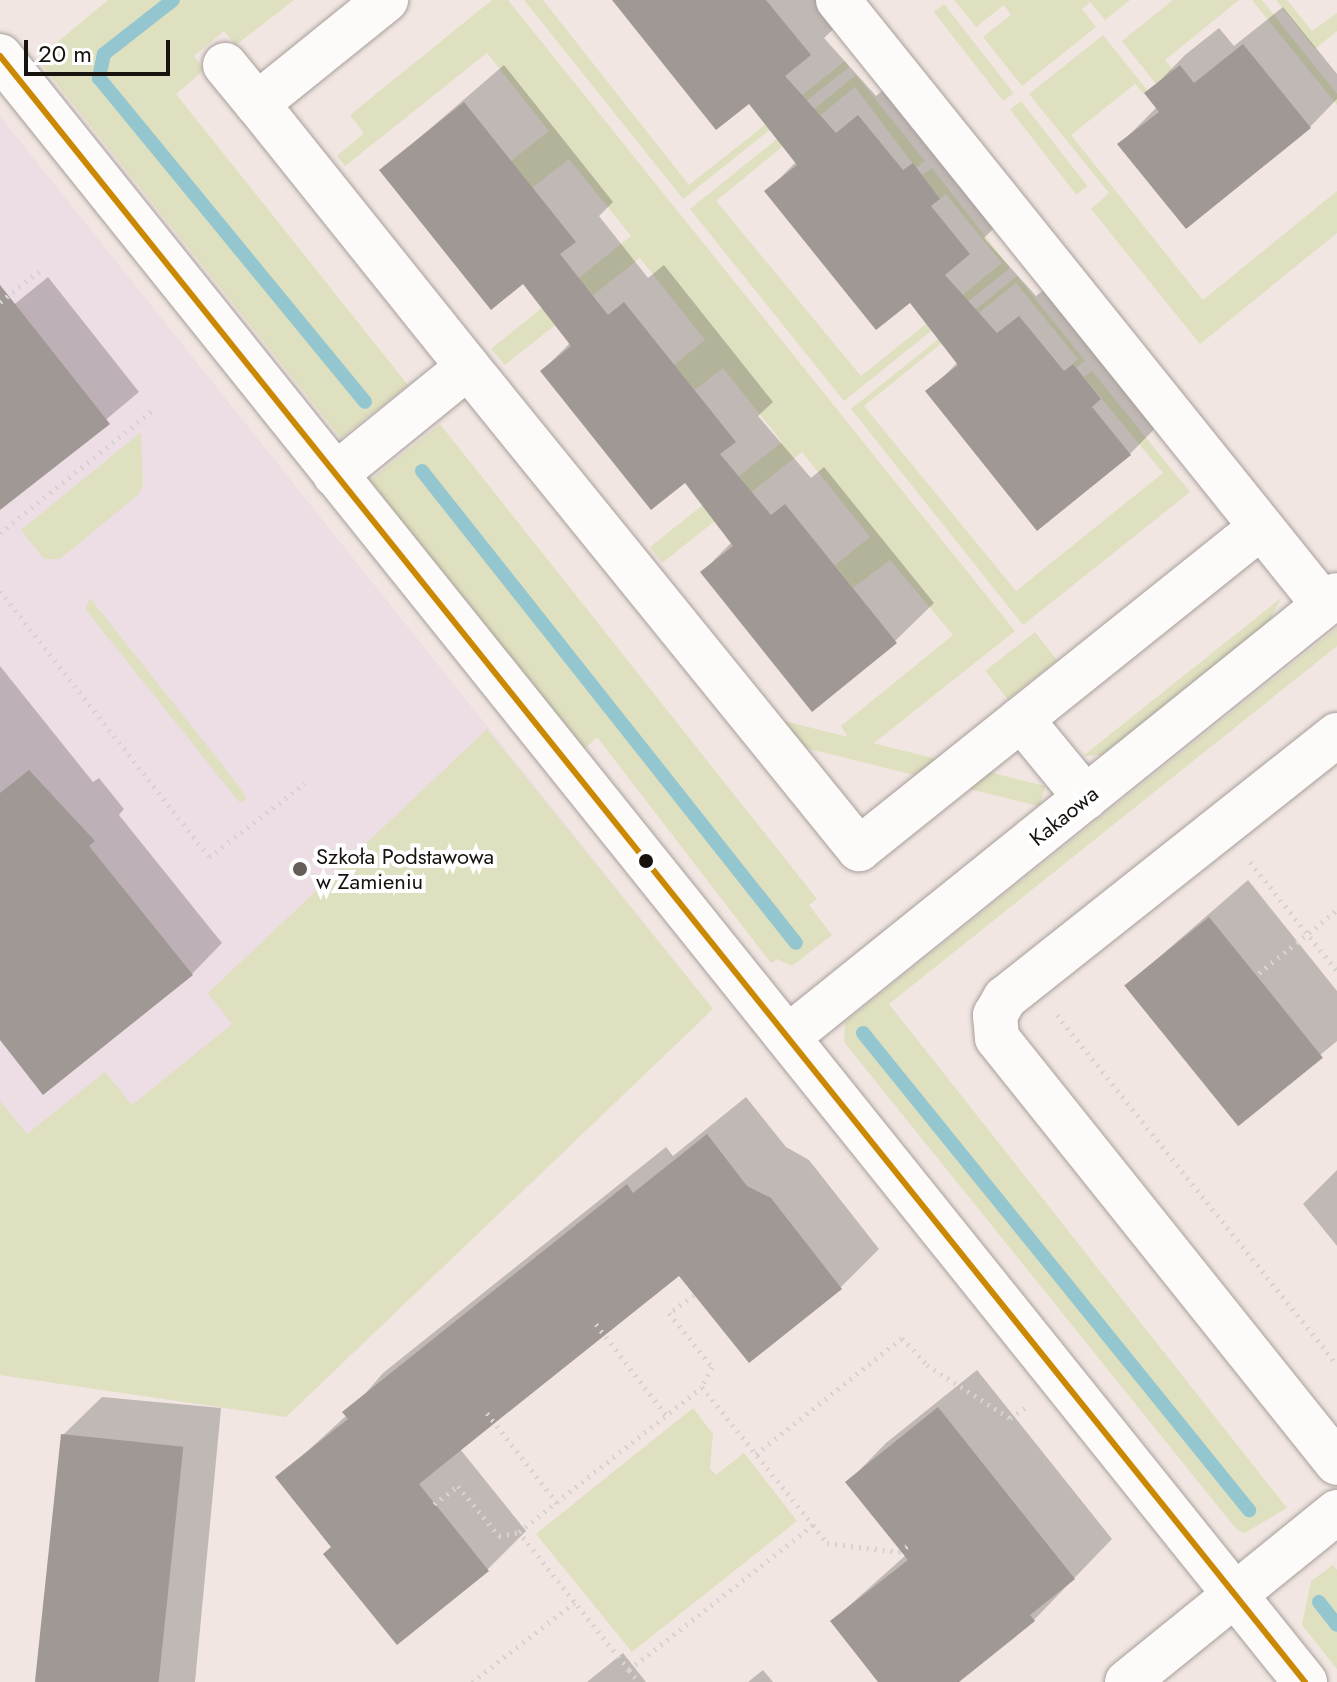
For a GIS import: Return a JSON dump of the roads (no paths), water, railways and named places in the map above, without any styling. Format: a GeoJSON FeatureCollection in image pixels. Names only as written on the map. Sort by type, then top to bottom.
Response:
{"type":"FeatureCollection","features":[{"type":"Feature","properties":{"kind":"street"},"geometry":{"type":"LineString","coordinates":[[257,104],[386,0]]}},
{"type":"Feature","properties":{"kind":"street"},"geometry":{"type":"LineString","coordinates":[[838,0],[1261,527],[1331,600]]}},
{"type":"Feature","properties":{"kind":"street"},"geometry":{"type":"LineString","coordinates":[[0,56],[1305,1682]]}},
{"type":"Feature","properties":{"kind":"street"},"geometry":{"type":"LineString","coordinates":[[225,65],[859,849],[1261,527]]}},
{"type":"Feature","properties":{"kind":"street"},"geometry":{"type":"LineString","coordinates":[[335,475],[468,367]]}},
{"type":"Feature","properties":{"kind":"street","name":"Kakaowa"},"geometry":{"type":"LineString","coordinates":[[789,1036],[1331,600]]}},
{"type":"Feature","properties":{"kind":"street"},"geometry":{"type":"LineString","coordinates":[[1021,719],[1086,798]]}},
{"type":"Feature","properties":{"kind":"street"},"geometry":{"type":"LineString","coordinates":[[1337,735],[1005,998],[995,1015],[997,1038],[1337,1463]]}},
{"type":"Feature","properties":{"kind":"street"},"geometry":{"type":"LineString","coordinates":[[1127,1682],[1337,1512]]}},
{"type":"Feature","properties":{"kind":"waterway"},"geometry":{"type":"LineString","coordinates":[[173,0],[104,54],[99,78],[365,402]]}},
{"type":"Feature","properties":{"kind":"waterway"},"geometry":{"type":"LineString","coordinates":[[422,471],[796,943]]}},
{"type":"Feature","properties":{"kind":"waterway"},"geometry":{"type":"LineString","coordinates":[[863,1033],[1249,1510]]}},
{"type":"Feature","properties":{"kind":"waterway"},"geometry":{"type":"LineString","coordinates":[[1319,1602],[1337,1625]]}},
{"type":"Feature","properties":{"kind":"place","name":"Szkoła Podstawowa w Zamieniu"},"geometry":{"type":"Point","coordinates":[300,869]}}]}
